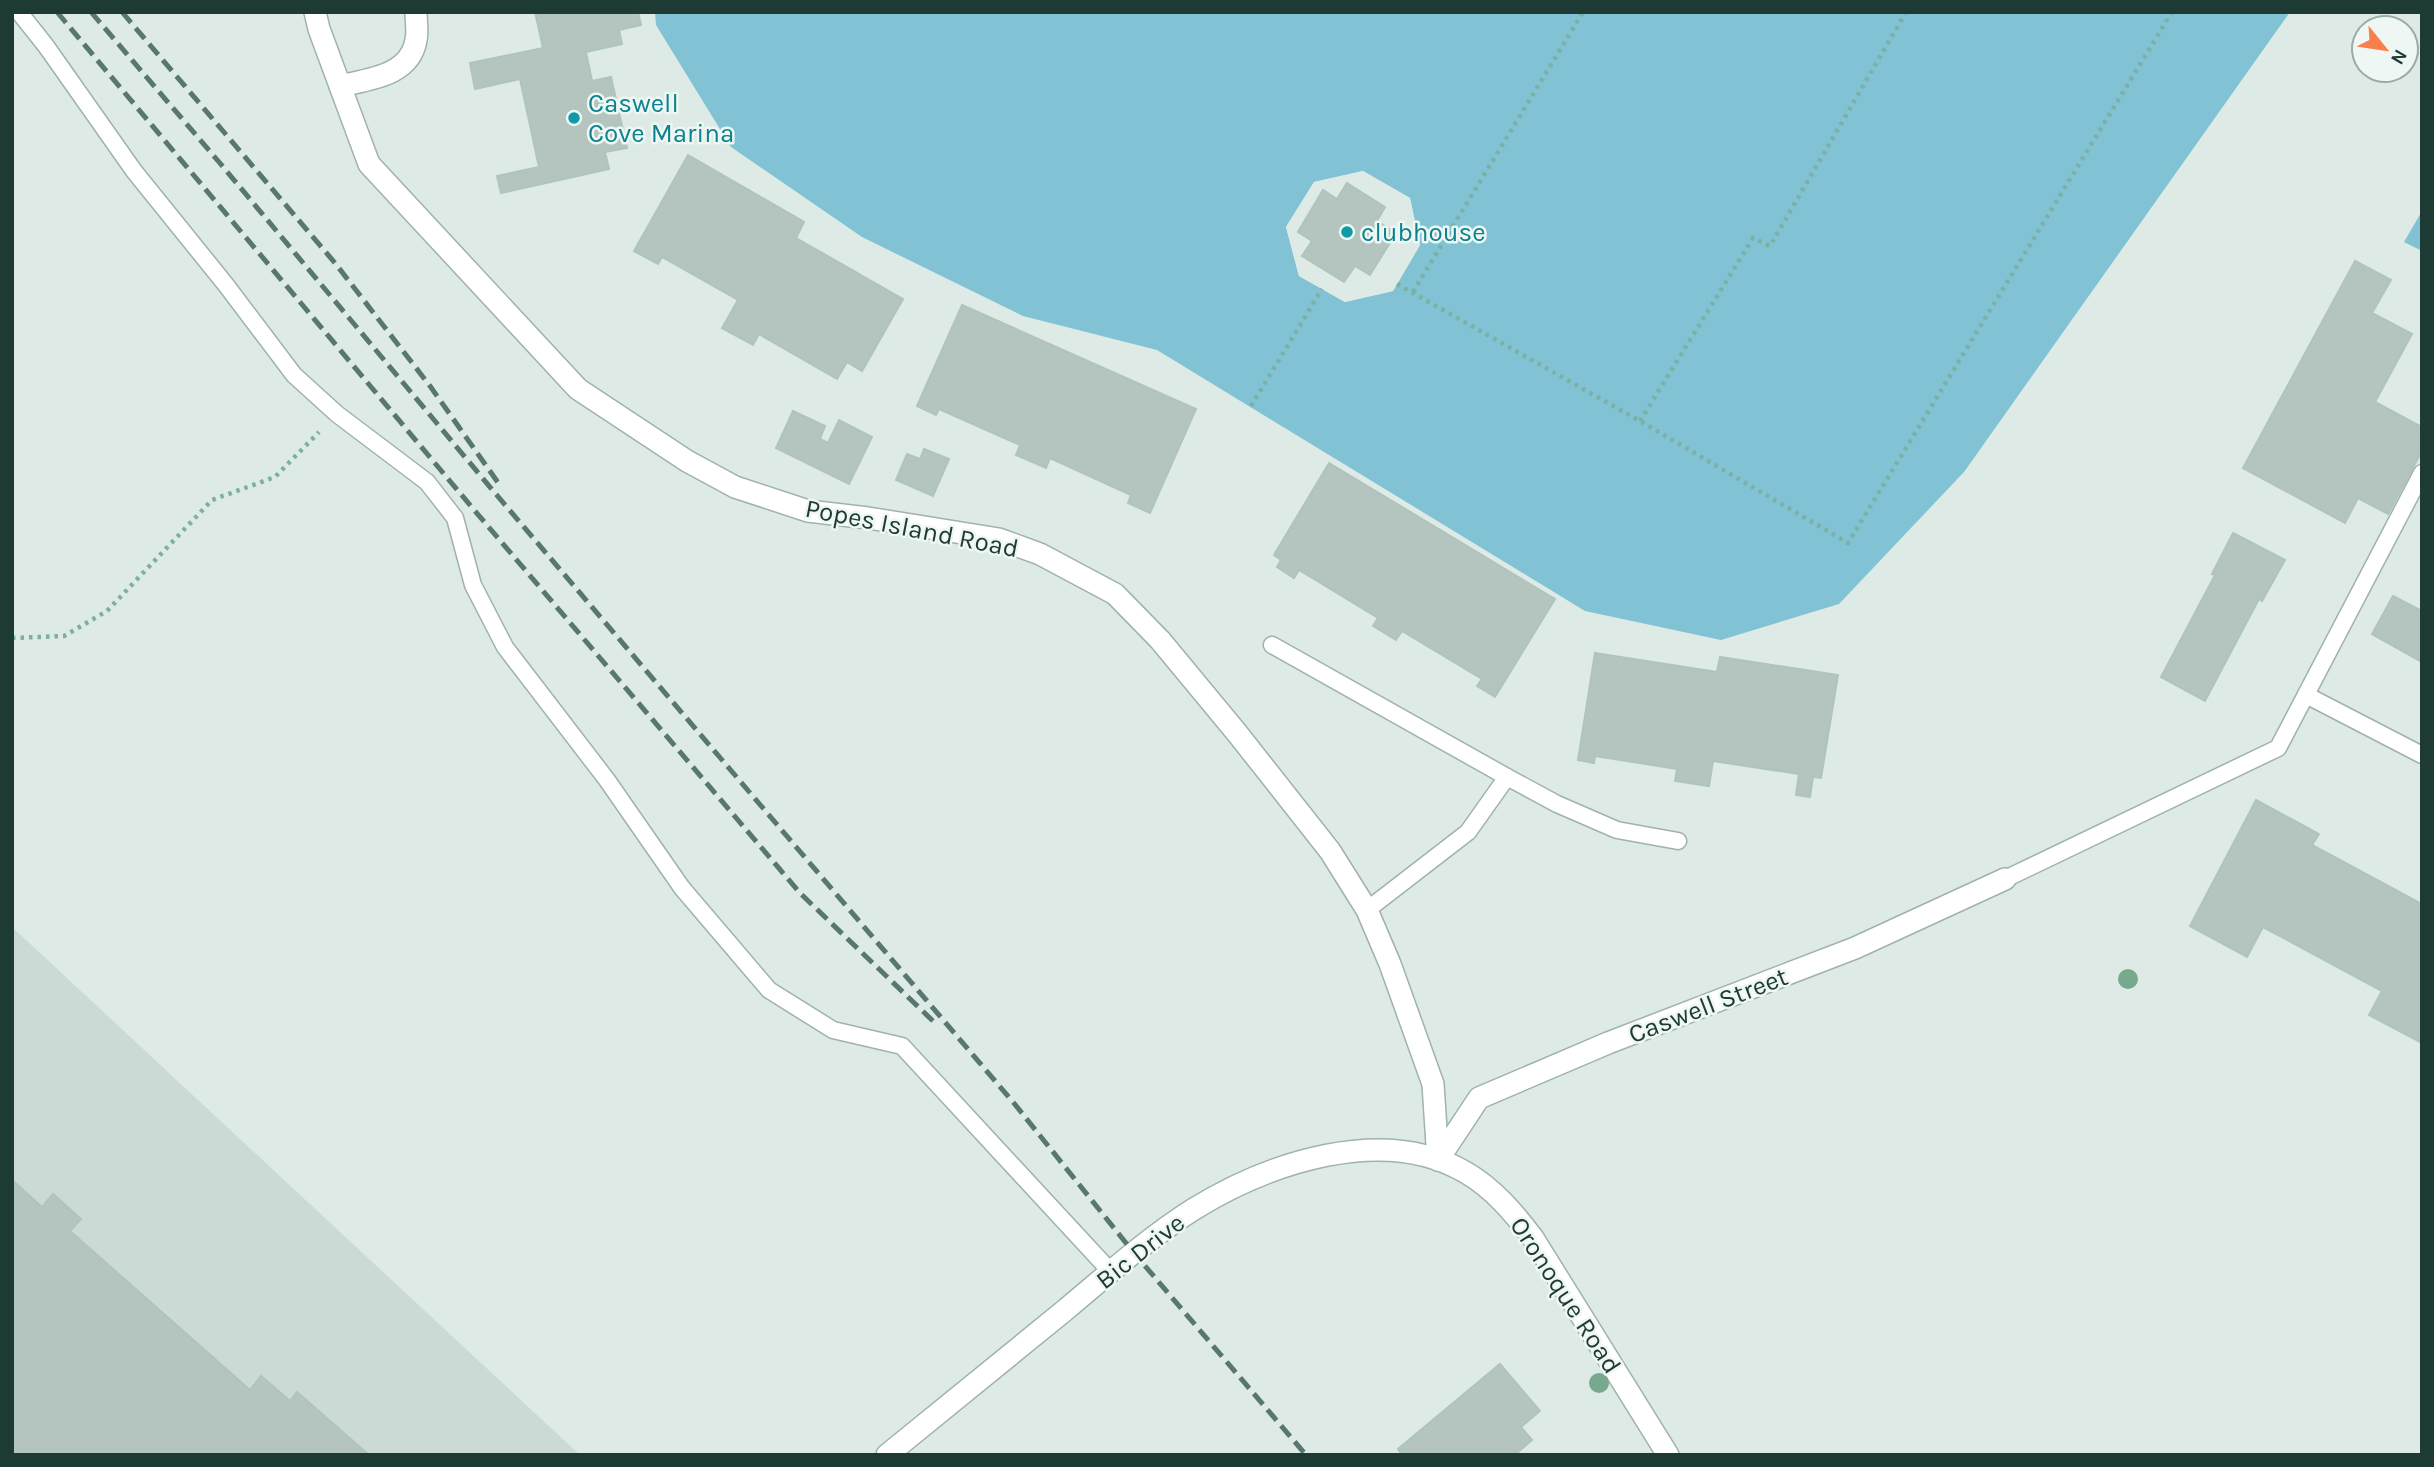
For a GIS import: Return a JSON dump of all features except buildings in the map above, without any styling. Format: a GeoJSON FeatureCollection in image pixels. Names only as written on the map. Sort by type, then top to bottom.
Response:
{"type":"FeatureCollection","features":[{"type":"Feature","properties":{"kind":"street","name":"Popes Island Road"},"geometry":{"type":"LineString","coordinates":[[315,12],[369,164],[578,389],[687,461],[735,487],[808,511],[999,539],[1040,554],[1115,594],[1160,640],[1330,851],[1367,910],[1390,964],[1433,1084],[1438,1160]]}},
{"type":"Feature","properties":{"kind":"street"},"geometry":{"type":"LineString","coordinates":[[340,86],[388,75],[408,60],[416,41],[416,12]]}},
{"type":"Feature","properties":{"kind":"street","name":"Caswell Street"},"geometry":{"type":"LineString","coordinates":[[1438,1160],[1479,1098],[1608,1043],[1855,948],[2005,879]]}},
{"type":"Feature","properties":{"kind":"street","name":"Bic Drive"},"geometry":{"type":"LineString","coordinates":[[887,1455],[1111,1272],[1192,1210],[1234,1187],[1327,1155],[1361,1149],[1386,1149],[1438,1160]]}},
{"type":"Feature","properties":{"kind":"street","name":"Oronoque Road"},"geometry":{"type":"LineString","coordinates":[[1438,1160],[1465,1172],[1487,1187],[1526,1229],[1668,1455]]}},
{"type":"Feature","properties":{"kind":"lane"},"geometry":{"type":"LineString","coordinates":[[19,12],[134,171],[294,375],[337,414],[426,482],[455,517],[473,585],[505,647],[607,780],[681,888],[769,990],[833,1030],[902,1046],[1111,1272]]}},
{"type":"Feature","properties":{"kind":"lane"},"geometry":{"type":"LineString","coordinates":[[2005,879],[2278,748],[2422,473]]}},
{"type":"Feature","properties":{"kind":"lane"},"geometry":{"type":"LineString","coordinates":[[1272,645],[1557,804],[1617,830],[1678,841]]}},
{"type":"Feature","properties":{"kind":"lane"},"geometry":{"type":"LineString","coordinates":[[2306,695],[2422,755]]}},
{"type":"Feature","properties":{"kind":"lane"},"geometry":{"type":"LineString","coordinates":[[1367,910],[1468,832],[1507,777]]}},
{"type":"Feature","properties":{"kind":"path"},"geometry":{"type":"LineString","coordinates":[[1413,292],[1583,12]]}},
{"type":"Feature","properties":{"kind":"path"},"geometry":{"type":"LineString","coordinates":[[1640,421],[1753,238],[1770,246],[1906,12]]}},
{"type":"Feature","properties":{"kind":"path"},"geometry":{"type":"LineString","coordinates":[[1397,284],[1640,421],[1848,543],[2172,12]]}},
{"type":"Feature","properties":{"kind":"path"},"geometry":{"type":"LineString","coordinates":[[1251,406],[1322,289]]}},
{"type":"Feature","properties":{"kind":"path"},"geometry":{"type":"LineString","coordinates":[[12,638],[64,636],[107,611],[212,500],[275,477],[337,414]]}},
{"type":"Feature","properties":{"kind":"shaded area"},"geometry":{"type":"Polygon","coordinates":[[[12,927],[525,1404],[580,1455],[12,1455],[12,927]]]}},
{"type":"Feature","properties":{"kind":"water"},"geometry":{"type":"Polygon","coordinates":[[[655,12],[2290,12],[1964,472],[1839,604],[1721,640],[1585,611],[1157,350],[1023,316],[862,237],[731,147],[656,25],[655,12]],[[1363,171],[1314,182],[1286,227],[1299,276],[1345,302],[1393,291],[1420,245],[1410,198],[1363,171]]]}},
{"type":"Feature","properties":{"kind":"water"},"geometry":{"type":"Polygon","coordinates":[[[2422,211],[2422,251],[2404,242],[2422,211]]]}},
{"type":"Feature","properties":{"kind":"pier"},"geometry":{"type":"Polygon","coordinates":[[[1363,171],[1410,198],[1420,245],[1393,291],[1345,302],[1299,276],[1286,227],[1314,182],[1363,171]],[[1362,174],[1316,185],[1290,228],[1302,274],[1345,298],[1390,288],[1417,244],[1407,201],[1362,174]]]}},
{"type":"Feature","properties":{"kind":"railway"},"geometry":{"type":"LineString","coordinates":[[57,12],[475,511],[800,893],[934,1022]]}},
{"type":"Feature","properties":{"kind":"railway"},"geometry":{"type":"LineString","coordinates":[[91,12],[495,493],[1013,1102],[1134,1253],[1306,1455]]}},
{"type":"Feature","properties":{"kind":"railway"},"geometry":{"type":"LineString","coordinates":[[122,12],[335,263],[430,386],[499,484]]}},
{"type":"Feature","properties":{"kind":"place","name":"Caswell Cove Marina"},"geometry":{"type":"Point","coordinates":[574,118]}},
{"type":"Feature","properties":{"kind":"place","name":"clubhouse"},"geometry":{"type":"Point","coordinates":[1347,232]}}]}
